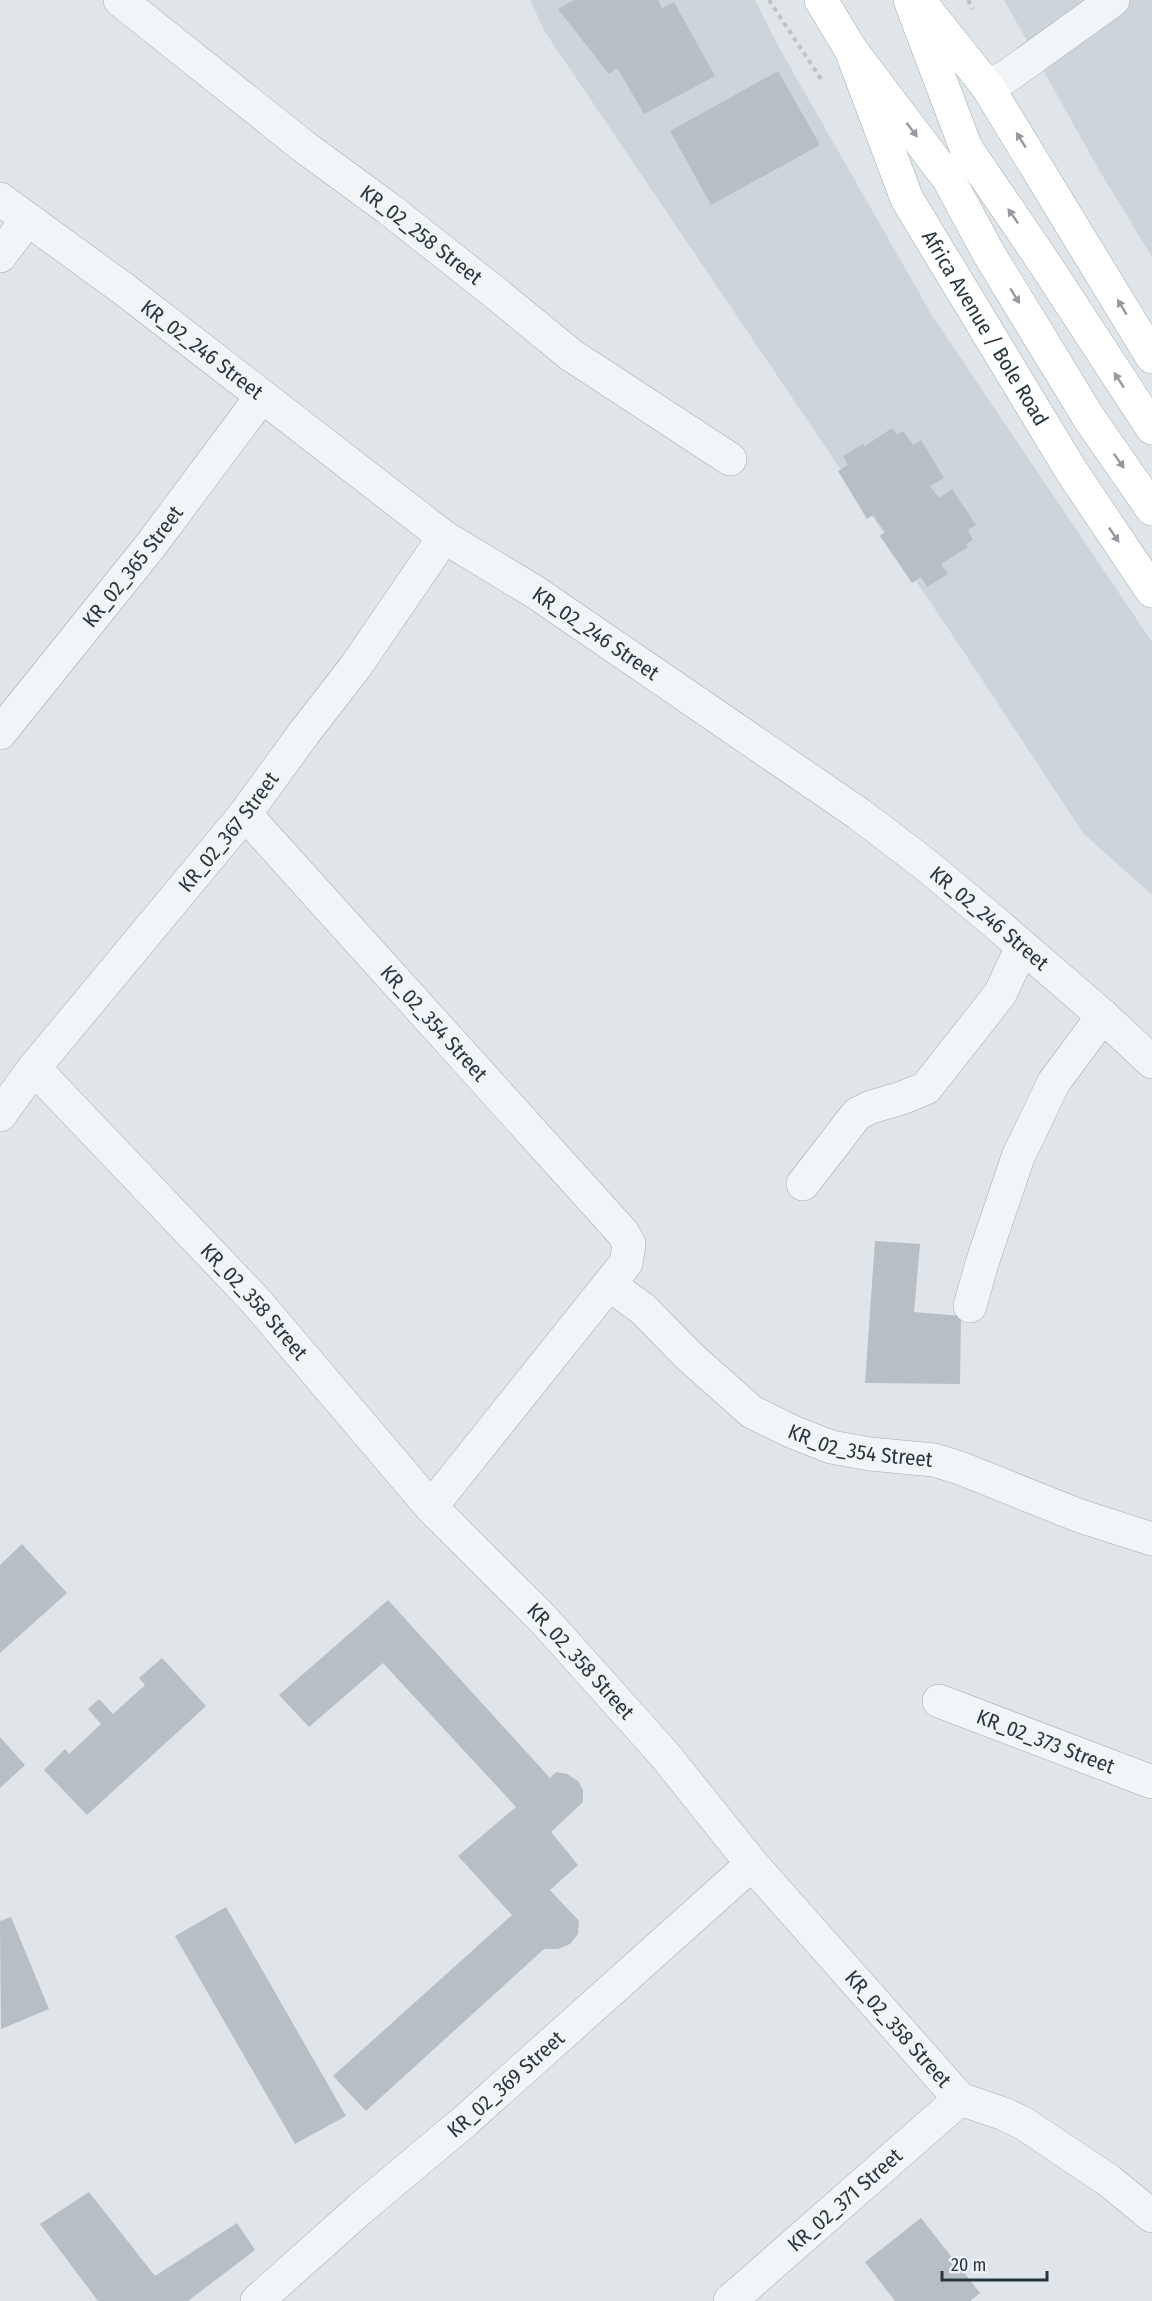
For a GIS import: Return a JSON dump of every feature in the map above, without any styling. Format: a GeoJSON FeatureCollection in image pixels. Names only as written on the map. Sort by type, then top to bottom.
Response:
{"type":"FeatureCollection","features":[{"type":"Feature","properties":{"kind":"main road","name":"Africa Avenue / Bole Road"},"geometry":{"type":"LineString","coordinates":[[821,0],[851,50],[948,178],[989,254],[1089,418],[1152,509]]}},
{"type":"Feature","properties":{"kind":"main road"},"geometry":{"type":"LineString","coordinates":[[910,0],[966,148],[1152,428]]}},
{"type":"Feature","properties":{"kind":"main road"},"geometry":{"type":"LineString","coordinates":[[919,0],[987,86],[1152,357]]}},
{"type":"Feature","properties":{"kind":"main road","name":"Africa Avenue / Bole Road"},"geometry":{"type":"LineString","coordinates":[[851,50],[907,199],[1072,472],[1152,591]]}},
{"type":"Feature","properties":{"kind":"street","name":"KR_02_258 Street"},"geometry":{"type":"LineString","coordinates":[[120,0],[303,146],[389,209],[571,355],[730,459]]}},
{"type":"Feature","properties":{"kind":"street"},"geometry":{"type":"LineString","coordinates":[[987,86],[1006,77],[1113,0]]}},
{"type":"Feature","properties":{"kind":"street","name":"KR_02_246 Street"},"geometry":{"type":"LineString","coordinates":[[0,199],[125,291],[345,463],[444,537],[535,592],[859,814],[926,865],[1103,1016],[1152,1062]]}},
{"type":"Feature","properties":{"kind":"street"},"geometry":{"type":"LineString","coordinates":[[0,256],[27,220]]}},
{"type":"Feature","properties":{"kind":"street","name":"KR_02_365 Street"},"geometry":{"type":"LineString","coordinates":[[0,733],[151,545],[262,396]]}},
{"type":"Feature","properties":{"kind":"street","name":"KR_02_367 Street"},"geometry":{"type":"LineString","coordinates":[[0,1115],[34,1068],[246,814],[356,666],[444,537]]}},
{"type":"Feature","properties":{"kind":"street","name":"KR_02_354 Street"},"geometry":{"type":"LineString","coordinates":[[246,814],[623,1233],[629,1244],[626,1263],[610,1285],[643,1309],[690,1357],[752,1412],[831,1447],[870,1454],[934,1460],[960,1468],[1080,1516],[1152,1539]]}},
{"type":"Feature","properties":{"kind":"street"},"geometry":{"type":"LineString","coordinates":[[803,1184],[857,1114],[926,1088],[999,994],[1022,947]]}},
{"type":"Feature","properties":{"kind":"street"},"geometry":{"type":"LineString","coordinates":[[970,1306],[982,1263],[1018,1158],[1054,1083],[1103,1016]]}},
{"type":"Feature","properties":{"kind":"street","name":"KR_02_358 Street"},"geometry":{"type":"LineString","coordinates":[[34,1068],[254,1299],[431,1507],[543,1619],[664,1754],[752,1864],[960,2099],[1023,2123],[1108,2180],[1152,2216]]}},
{"type":"Feature","properties":{"kind":"street"},"geometry":{"type":"LineString","coordinates":[[431,1507],[582,1316],[610,1285]]}},
{"type":"Feature","properties":{"kind":"street","name":"KR_02_373 Street"},"geometry":{"type":"LineString","coordinates":[[939,1701],[1152,1782]]}},
{"type":"Feature","properties":{"kind":"street","name":"KR_02_369 Street"},"geometry":{"type":"LineString","coordinates":[[257,2301],[360,2209],[465,2121],[752,1864]]}},
{"type":"Feature","properties":{"kind":"street","name":"KR_02_371 Street"},"geometry":{"type":"LineString","coordinates":[[730,2301],[960,2099]]}},
{"type":"Feature","properties":{"kind":"shaded area"},"geometry":{"type":"Polygon","coordinates":[[[530,0],[755,0],[781,51],[933,317],[1152,642],[1152,895],[1083,833],[962,649],[545,32],[530,0]]]}},
{"type":"Feature","properties":{"kind":"shaded area"},"geometry":{"type":"Polygon","coordinates":[[[1004,0],[1152,0],[1152,257],[1099,170],[1004,0]]]}},
{"type":"Feature","properties":{"kind":"building"},"geometry":{"type":"Polygon","coordinates":[[[574,0],[658,0],[662,8],[674,2],[715,76],[644,114],[617,68],[609,74],[558,9],[574,0]]]}},
{"type":"Feature","properties":{"kind":"building"},"geometry":{"type":"Polygon","coordinates":[[[778,71],[820,145],[711,205],[670,131],[778,71]]]}},
{"type":"Feature","properties":{"kind":"building"},"geometry":{"type":"Polygon","coordinates":[[[892,428],[897,435],[903,431],[913,445],[921,440],[944,478],[930,486],[939,498],[952,489],[976,525],[968,530],[973,540],[966,544],[968,547],[941,564],[948,574],[927,587],[921,577],[912,583],[880,536],[885,532],[873,515],[867,519],[838,471],[848,465],[843,456],[863,444],[865,446],[892,428]]]}},
{"type":"Feature","properties":{"kind":"building"},"geometry":{"type":"Polygon","coordinates":[[[875,1241],[920,1244],[914,1312],[961,1316],[960,1384],[865,1383],[875,1241]]]}},
{"type":"Feature","properties":{"kind":"building"},"geometry":{"type":"Polygon","coordinates":[[[22,1544],[67,1593],[0,1653],[0,1565],[22,1544]]]}},
{"type":"Feature","properties":{"kind":"building"},"geometry":{"type":"Polygon","coordinates":[[[388,1600],[550,1778],[556,1772],[567,1774],[578,1781],[583,1790],[583,1802],[551,1832],[578,1865],[550,1890],[579,1921],[578,1934],[570,1944],[558,1949],[544,1949],[366,2111],[333,2076],[512,1915],[458,1856],[516,1807],[383,1663],[309,1727],[279,1695],[388,1600]]]}},
{"type":"Feature","properties":{"kind":"building"},"geometry":{"type":"Polygon","coordinates":[[[162,1658],[206,1706],[87,1815],[44,1770],[65,1749],[69,1754],[101,1724],[88,1709],[99,1699],[113,1714],[145,1685],[139,1678],[162,1658]]]}},
{"type":"Feature","properties":{"kind":"building"},"geometry":{"type":"Polygon","coordinates":[[[0,1737],[25,1765],[0,1788],[0,1737]]]}},
{"type":"Feature","properties":{"kind":"building"},"geometry":{"type":"Polygon","coordinates":[[[226,1907],[346,2116],[295,2144],[175,1936],[226,1907]]]}},
{"type":"Feature","properties":{"kind":"building"},"geometry":{"type":"Polygon","coordinates":[[[11,1917],[49,2009],[1,2029],[0,1921],[11,1917]]]}},
{"type":"Feature","properties":{"kind":"building"},"geometry":{"type":"Polygon","coordinates":[[[89,2192],[155,2276],[237,2223],[255,2250],[188,2301],[98,2301],[40,2224],[89,2192]]]}},
{"type":"Feature","properties":{"kind":"building"},"geometry":{"type":"Polygon","coordinates":[[[921,2218],[980,2293],[970,2301],[895,2301],[865,2262],[921,2218]]]}}]}
